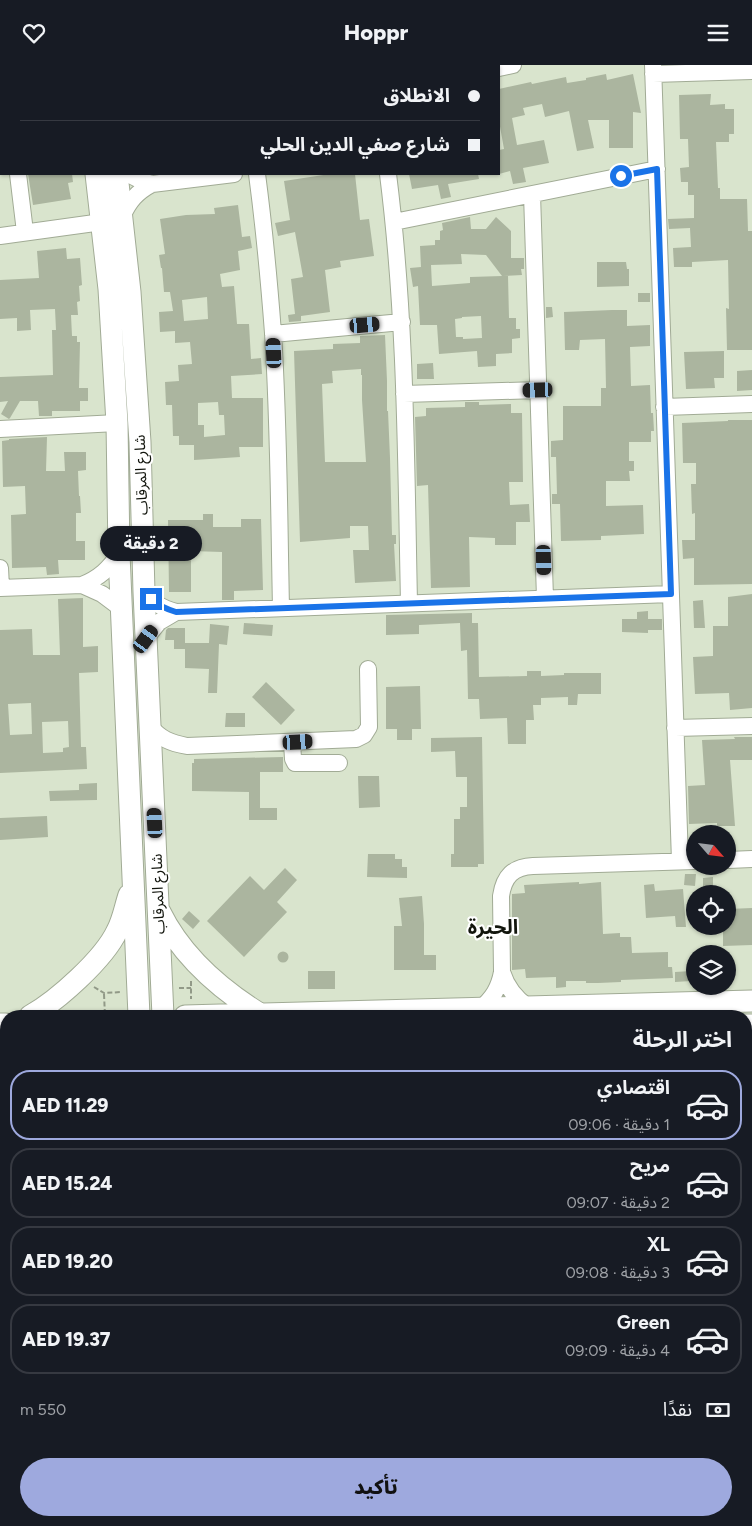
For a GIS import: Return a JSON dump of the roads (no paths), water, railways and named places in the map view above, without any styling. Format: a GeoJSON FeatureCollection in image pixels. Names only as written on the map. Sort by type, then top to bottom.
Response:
{"type":"FeatureCollection","features":[{"type":"Feature","properties":{"kind":"main road","name":"شارع المرقاب"},"geometry":{"type":"LineString","coordinates":[[96,175],[112,219],[137,385],[143,517],[144,592],[163,1010]]}},
{"type":"Feature","properties":{"kind":"main road","name":"شارع المرقاب"},"geometry":{"type":"LineString","coordinates":[[117,175],[112,219],[112,337],[117,423],[119,554],[139,1010]]}},
{"type":"Feature","properties":{"kind":"main road"},"geometry":{"type":"LineString","coordinates":[[39,1010],[60,995],[102,954],[110,943],[122,918],[134,875]]}},
{"type":"Feature","properties":{"kind":"main road"},"geometry":{"type":"LineString","coordinates":[[158,909],[178,941],[206,973],[254,1010]]}},
{"type":"Feature","properties":{"kind":"main road"},"geometry":{"type":"LineString","coordinates":[[436,1010],[752,1001]]}},
{"type":"Feature","properties":{"kind":"street"},"geometry":{"type":"LineString","coordinates":[[500,68],[513,65]]}},
{"type":"Feature","properties":{"kind":"street"},"geometry":{"type":"LineString","coordinates":[[686,841],[675,728],[653,69],[752,71]]}},
{"type":"Feature","properties":{"kind":"street"},"geometry":{"type":"LineString","coordinates":[[394,221],[657,169]]}},
{"type":"Feature","properties":{"kind":"street"},"geometry":{"type":"LineString","coordinates":[[18,175],[25,232]]}},
{"type":"Feature","properties":{"kind":"street"},"geometry":{"type":"LineString","coordinates":[[130,175],[152,184]]}},
{"type":"Feature","properties":{"kind":"street"},"geometry":{"type":"LineString","coordinates":[[0,236],[112,219],[142,189],[152,184],[226,175]]}},
{"type":"Feature","properties":{"kind":"street"},"geometry":{"type":"LineString","coordinates":[[258,175],[273,333],[278,449],[281,608]]}},
{"type":"Feature","properties":{"kind":"street"},"geometry":{"type":"LineString","coordinates":[[388,175],[394,221],[402,322],[409,603]]}},
{"type":"Feature","properties":{"kind":"street"},"geometry":{"type":"LineString","coordinates":[[532,194],[545,598]]}},
{"type":"Feature","properties":{"kind":"street"},"geometry":{"type":"LineString","coordinates":[[273,333],[402,322]]}},
{"type":"Feature","properties":{"kind":"street"},"geometry":{"type":"LineString","coordinates":[[404,394],[538,390]]}},
{"type":"Feature","properties":{"kind":"street"},"geometry":{"type":"LineString","coordinates":[[664,407],[752,404]]}},
{"type":"Feature","properties":{"kind":"street"},"geometry":{"type":"LineString","coordinates":[[0,429],[117,423]]}},
{"type":"Feature","properties":{"kind":"street"},"geometry":{"type":"LineString","coordinates":[[0,568],[0,588],[82,585],[104,573],[119,554]]}},
{"type":"Feature","properties":{"kind":"street"},"geometry":{"type":"LineString","coordinates":[[82,585],[102,594],[122,609]]}},
{"type":"Feature","properties":{"kind":"street"},"geometry":{"type":"LineString","coordinates":[[144,592],[158,605],[176,612],[671,594]]}},
{"type":"Feature","properties":{"kind":"street"},"geometry":{"type":"LineString","coordinates":[[146,639],[159,622],[176,612]]}},
{"type":"Feature","properties":{"kind":"street"},"geometry":{"type":"LineString","coordinates":[[152,767],[158,759],[167,753],[176,748],[187,746],[356,739],[364,735],[369,727],[368,669]]}},
{"type":"Feature","properties":{"kind":"street"},"geometry":{"type":"LineString","coordinates":[[150,726],[156,734],[165,740],[187,746]]}},
{"type":"Feature","properties":{"kind":"street"},"geometry":{"type":"LineString","coordinates":[[675,728],[752,726]]}},
{"type":"Feature","properties":{"kind":"street"},"geometry":{"type":"LineString","coordinates":[[292,742],[294,762],[297,764],[339,763]]}},
{"type":"Feature","properties":{"kind":"street"},"geometry":{"type":"LineString","coordinates":[[736,860],[752,859]]}},
{"type":"Feature","properties":{"kind":"street"},"geometry":{"type":"LineString","coordinates":[[480,1009],[489,1001],[500,983],[502,972],[502,886],[507,877],[514,871],[523,867],[686,861]]}},
{"type":"Feature","properties":{"kind":"street"},"geometry":{"type":"LineString","coordinates":[[502,972],[512,993],[528,1007]]}},
{"type":"Feature","properties":{"kind":"district","name":"الحيرة"},"geometry":{"type":"Point","coordinates":[493,927]}}]}
